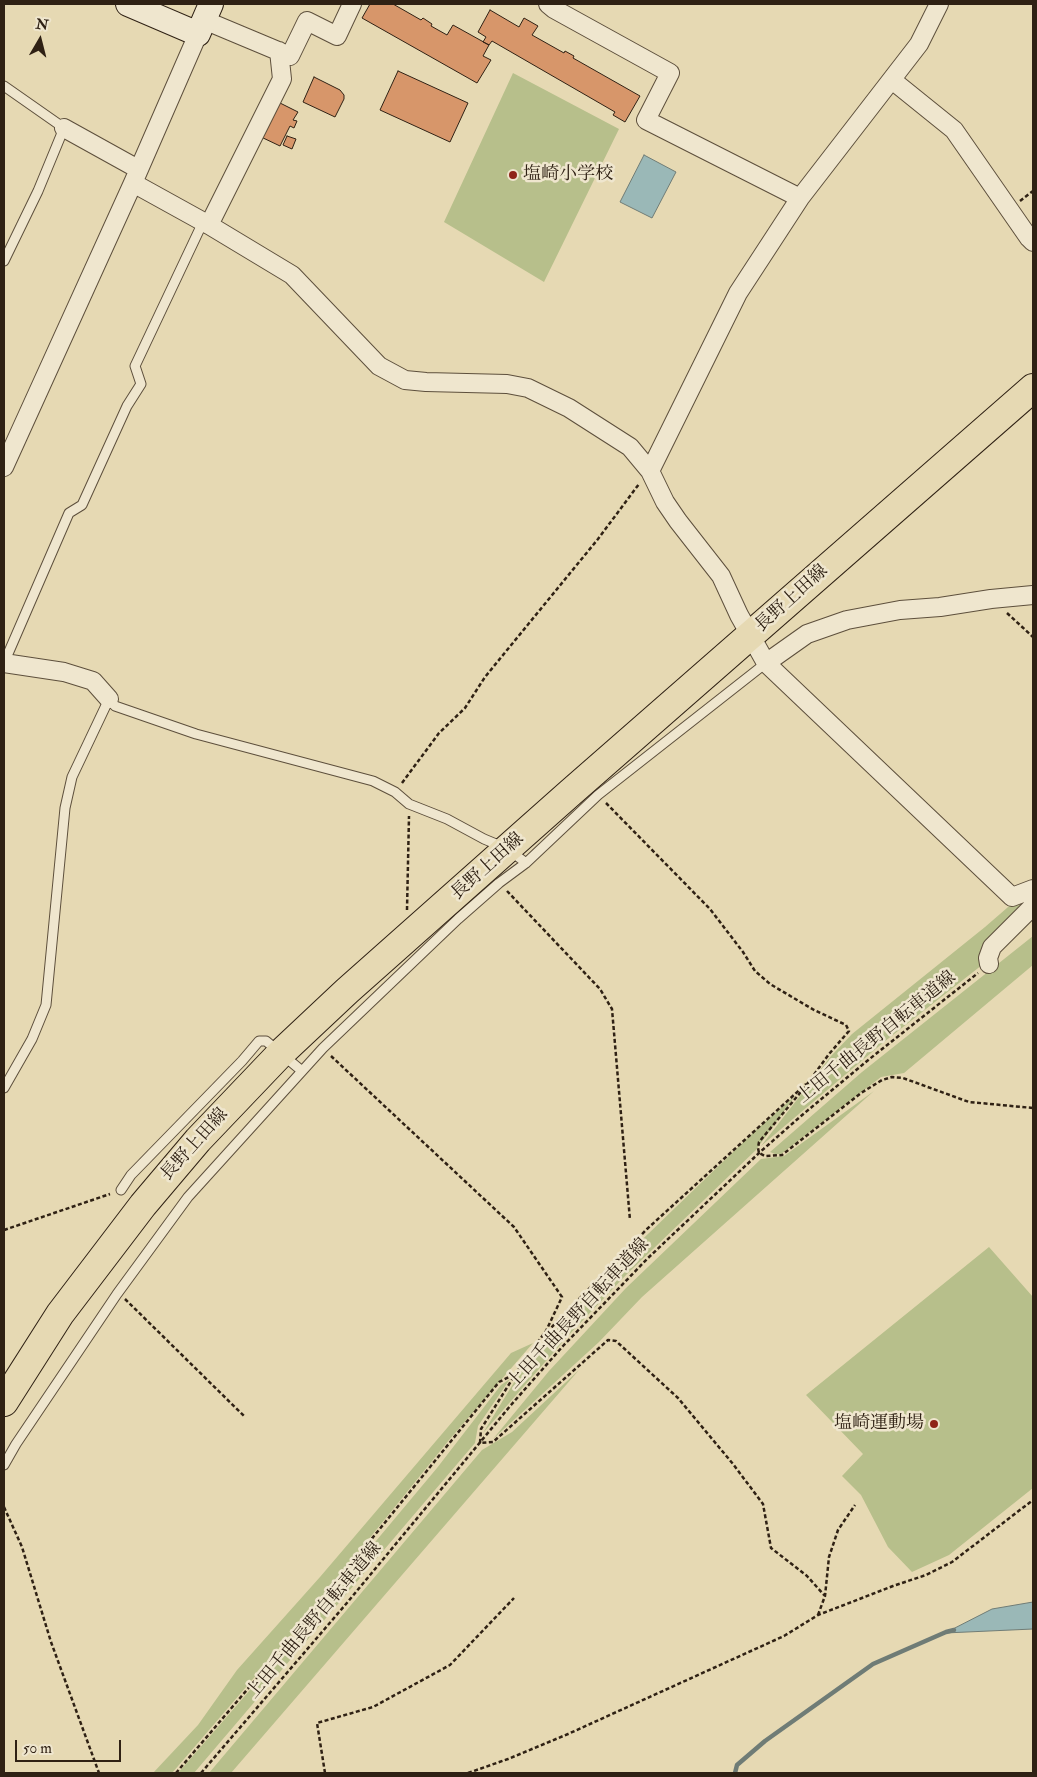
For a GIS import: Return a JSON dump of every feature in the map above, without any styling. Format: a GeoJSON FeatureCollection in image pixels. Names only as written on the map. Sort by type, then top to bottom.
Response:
{"type":"FeatureCollection","features":[{"type":"Feature","properties":{"kind":"main road","name":"長野上田線"},"geometry":{"type":"LineString","coordinates":[[4,1402],[60,1314],[143,1205],[198,1140],[281,1053],[347,991],[408,950],[517,856],[751,636],[1033,388]]}},
{"type":"Feature","properties":{"kind":"street"},"geometry":{"type":"LineString","coordinates":[[128,4],[205,19],[290,56],[307,21],[337,36],[352,4]]}},
{"type":"Feature","properties":{"kind":"street"},"geometry":{"type":"LineString","coordinates":[[548,4],[670,73],[646,120],[800,198]]}},
{"type":"Feature","properties":{"kind":"street"},"geometry":{"type":"LineString","coordinates":[[650,471],[738,293],[800,198],[919,44],[939,4]]}},
{"type":"Feature","properties":{"kind":"street"},"geometry":{"type":"LineString","coordinates":[[4,467],[205,19]]}},
{"type":"Feature","properties":{"kind":"street"},"geometry":{"type":"LineString","coordinates":[[206,224],[282,79],[279,51]]}},
{"type":"Feature","properties":{"kind":"street"},"geometry":{"type":"LineString","coordinates":[[892,80],[954,130],[1033,242]]}},
{"type":"Feature","properties":{"kind":"street"},"geometry":{"type":"LineString","coordinates":[[64,128],[206,224],[292,276],[379,366],[405,380],[507,384],[528,388],[569,408],[630,447],[650,471],[665,502],[721,576],[766,663],[1012,897],[1033,889]]}},
{"type":"Feature","properties":{"kind":"street"},"geometry":{"type":"LineString","coordinates":[[766,663],[807,634],[847,620],[900,610],[940,607],[1033,595]]}},
{"type":"Feature","properties":{"kind":"street"},"geometry":{"type":"LineString","coordinates":[[4,663],[64,672],[93,681],[109,699]]}},
{"type":"Feature","properties":{"kind":"street"},"geometry":{"type":"LineString","coordinates":[[989,964],[988,958],[992,947],[1033,906]]}},
{"type":"Feature","properties":{"kind":"lane"},"geometry":{"type":"LineString","coordinates":[[4,86],[64,128],[38,191],[4,261]]}},
{"type":"Feature","properties":{"kind":"lane"},"geometry":{"type":"LineString","coordinates":[[4,663],[69,513],[82,505],[126,406],[141,384],[134,366],[206,224]]}},
{"type":"Feature","properties":{"kind":"lane"},"geometry":{"type":"LineString","coordinates":[[4,1465],[16,1444],[118,1294],[188,1198],[302,1072],[408,950],[458,919],[499,883],[517,856],[766,663]]}},
{"type":"Feature","properties":{"kind":"lane"},"geometry":{"type":"LineString","coordinates":[[4,1088],[32,1039],[46,1005],[66,808],[72,777],[109,699],[115,706],[196,734],[373,781],[395,792],[409,804],[446,819],[517,856]]}},
{"type":"Feature","properties":{"kind":"lane"},"geometry":{"type":"LineString","coordinates":[[121,1190],[131,1174],[242,1060],[259,1040],[266,1041],[302,1072]]}},
{"type":"Feature","properties":{"kind":"path"},"geometry":{"type":"LineString","coordinates":[[395,792],[440,734],[465,708],[485,677],[598,539],[650,471]]}},
{"type":"Feature","properties":{"kind":"path"},"geometry":{"type":"LineString","coordinates":[[991,599],[1033,638]]}},
{"type":"Feature","properties":{"kind":"path"},"geometry":{"type":"LineString","coordinates":[[598,795],[710,909],[744,952],[755,971],[814,1010],[846,1025],[849,1031],[759,1142],[759,1153],[765,1156],[782,1155],[861,1093],[882,1080],[892,1077],[903,1078],[969,1102],[1033,1108]]}},
{"type":"Feature","properties":{"kind":"path"},"geometry":{"type":"LineString","coordinates":[[408,950],[406,909],[409,804]]}},
{"type":"Feature","properties":{"kind":"path"},"geometry":{"type":"LineString","coordinates":[[499,883],[600,989],[612,1009],[630,1220]]}},
{"type":"Feature","properties":{"kind":"path","name":"上田千曲長野自転車道線"},"geometry":{"type":"LineString","coordinates":[[201,1773],[511,1405],[563,1346],[648,1258],[759,1153],[867,1061],[989,964]]}},
{"type":"Feature","properties":{"kind":"path"},"geometry":{"type":"LineString","coordinates":[[323,1048],[514,1227],[562,1297],[546,1331],[516,1373],[481,1429],[480,1443],[493,1442],[608,1340],[616,1341],[678,1398],[733,1464],[762,1504],[771,1548],[806,1576],[825,1596]]}},
{"type":"Feature","properties":{"kind":"path"},"geometry":{"type":"LineString","coordinates":[[540,1339],[646,1229],[811,1080]]}},
{"type":"Feature","properties":{"kind":"path"},"geometry":{"type":"LineString","coordinates":[[4,1230],[121,1190]]}},
{"type":"Feature","properties":{"kind":"path"},"geometry":{"type":"LineString","coordinates":[[118,1294],[244,1416]]}},
{"type":"Feature","properties":{"kind":"path"},"geometry":{"type":"LineString","coordinates":[[176,1773],[292,1637],[499,1382],[516,1373]]}},
{"type":"Feature","properties":{"kind":"path"},"geometry":{"type":"LineString","coordinates":[[468,1773],[568,1734],[784,1636],[818,1615],[926,1575],[952,1562],[1033,1500]]}},
{"type":"Feature","properties":{"kind":"path"},"geometry":{"type":"LineString","coordinates":[[818,1615],[825,1596],[829,1557],[838,1530],[855,1505]]}},
{"type":"Feature","properties":{"kind":"path"},"geometry":{"type":"LineString","coordinates":[[4,1507],[22,1547],[51,1642],[99,1773]]}},
{"type":"Feature","properties":{"kind":"path"},"geometry":{"type":"LineString","coordinates":[[325,1773],[317,1723],[373,1707],[450,1665],[514,1598]]}},
{"type":"Feature","properties":{"kind":"green space"},"geometry":{"type":"Polygon","coordinates":[[[513,73],[619,129],[544,282],[444,222],[513,73]]]}},
{"type":"Feature","properties":{"kind":"green space"},"geometry":{"type":"Polygon","coordinates":[[[1033,892],[982,965],[884,1042],[761,1146],[831,1056],[852,1034],[1015,901],[1033,892]]]}},
{"type":"Feature","properties":{"kind":"green space"},"geometry":{"type":"Polygon","coordinates":[[[1033,936],[1033,965],[904,1073],[881,1077],[781,1154],[770,1152],[862,1072],[1033,936]]]}},
{"type":"Feature","properties":{"kind":"green space"},"geometry":{"type":"Polygon","coordinates":[[[874,1091],[642,1297],[599,1342],[493,1439],[549,1371],[626,1288],[761,1159],[784,1156],[874,1091]]]}},
{"type":"Feature","properties":{"kind":"green space"},"geometry":{"type":"Polygon","coordinates":[[[795,1096],[756,1150],[627,1274],[567,1337],[483,1433],[524,1366],[595,1285],[756,1130],[795,1096]]]}},
{"type":"Feature","properties":{"kind":"green space","name":"塩崎運動場"},"geometry":{"type":"Polygon","coordinates":[[[989,1247],[1033,1297],[1033,1488],[949,1555],[912,1572],[888,1547],[861,1495],[842,1476],[863,1454],[806,1395],[989,1247]]]}},
{"type":"Feature","properties":{"kind":"green space"},"geometry":{"type":"Polygon","coordinates":[[[533,1343],[449,1440],[296,1629],[172,1773],[153,1773],[198,1725],[237,1670],[320,1577],[511,1353],[533,1343]]]}},
{"type":"Feature","properties":{"kind":"green space"},"geometry":{"type":"Polygon","coordinates":[[[579,1370],[231,1773],[209,1773],[482,1450],[512,1432],[579,1370]]]}},
{"type":"Feature","properties":{"kind":"green space"},"geometry":{"type":"Polygon","coordinates":[[[510,1379],[478,1426],[475,1443],[194,1773],[178,1773],[289,1645],[437,1468],[501,1385],[510,1379]]]}},
{"type":"Feature","properties":{"kind":"water"},"geometry":{"type":"Polygon","coordinates":[[[644,155],[676,172],[652,218],[620,202],[644,155]]]}},
{"type":"Feature","properties":{"kind":"water"},"geometry":{"type":"Polygon","coordinates":[[[1033,1602],[1033,1629],[945,1633],[992,1609],[1033,1602]]]}},
{"type":"Feature","properties":{"kind":"building"},"geometry":{"type":"Polygon","coordinates":[[[370,4],[393,4],[421,20],[423,18],[432,24],[431,26],[447,35],[453,25],[489,45],[483,56],[491,60],[477,83],[362,18],[370,4]]]}},
{"type":"Feature","properties":{"kind":"building"},"geometry":{"type":"Polygon","coordinates":[[[490,10],[519,27],[524,18],[538,26],[532,35],[564,53],[565,51],[574,56],[573,58],[640,96],[625,122],[613,115],[615,112],[492,41],[489,45],[483,42],[486,37],[478,32],[490,10]]]}},
{"type":"Feature","properties":{"kind":"building"},"geometry":{"type":"Polygon","coordinates":[[[398,71],[468,103],[450,142],[380,110],[398,71]]]}},
{"type":"Feature","properties":{"kind":"building"},"geometry":{"type":"Polygon","coordinates":[[[314,77],[340,90],[344,95],[344,99],[335,117],[303,102],[314,77]]]}},
{"type":"Feature","properties":{"kind":"building"},"geometry":{"type":"Polygon","coordinates":[[[276,101],[298,112],[293,120],[297,121],[294,128],[290,126],[280,146],[259,136],[276,101]]]}},
{"type":"Feature","properties":{"kind":"building"},"geometry":{"type":"Polygon","coordinates":[[[287,136],[296,139],[292,149],[283,145],[287,136]]]}},
{"type":"Feature","properties":{"kind":"waterway"},"geometry":{"type":"LineString","coordinates":[[735,1773],[737,1765],[765,1741],[873,1664],[954,1630]]}},
{"type":"Feature","properties":{"kind":"place","name":"塩崎小学校"},"geometry":{"type":"Point","coordinates":[513,175]}},
{"type":"Feature","properties":{"kind":"place","name":"塩崎運動場"},"geometry":{"type":"Point","coordinates":[934,1424]}}]}
